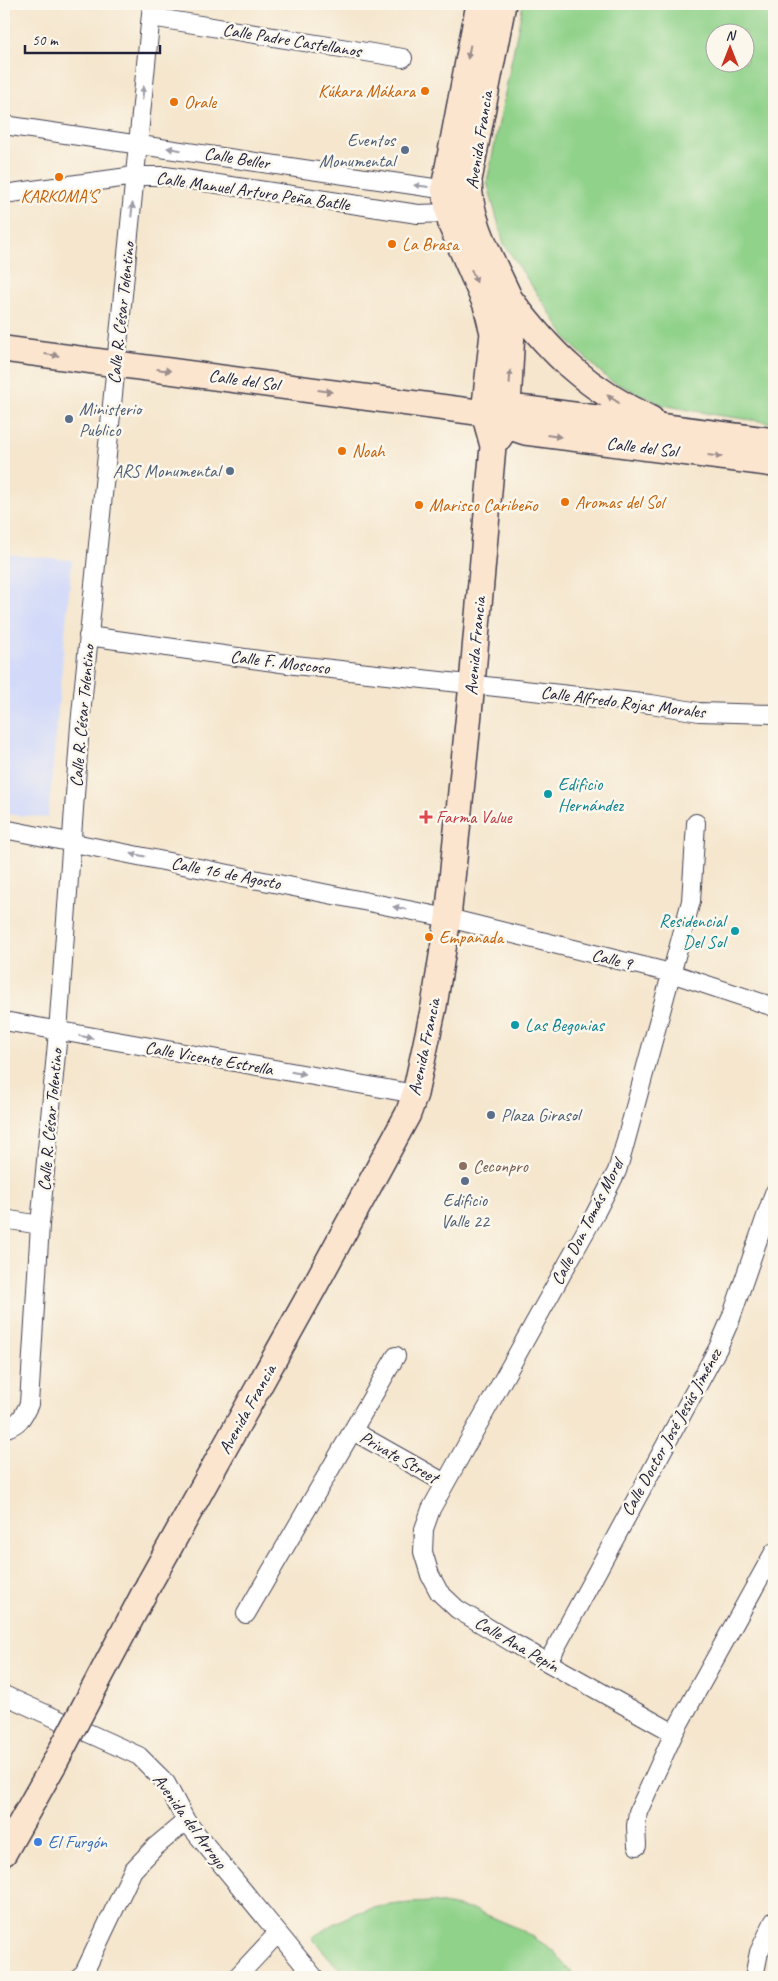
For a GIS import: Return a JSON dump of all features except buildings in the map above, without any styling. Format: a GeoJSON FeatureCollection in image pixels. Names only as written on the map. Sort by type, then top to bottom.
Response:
{"type":"FeatureCollection","features":[{"type":"Feature","properties":{"kind":"main road","name":"Avenida Francia"},"geometry":{"type":"LineString","coordinates":[[4,1853],[54,1764],[149,1584],[366,1192],[408,1114],[415,1094],[434,1006],[448,918],[498,423],[512,330],[510,299],[476,223],[463,204],[444,188],[479,4]]}},
{"type":"Feature","properties":{"kind":"main road","name":"Avenida Francia"},"geometry":{"type":"LineString","coordinates":[[498,423],[490,364],[492,324],[486,305],[451,225],[463,204],[504,4]]}},
{"type":"Feature","properties":{"kind":"main road"},"geometry":{"type":"LineString","coordinates":[[510,299],[544,343],[583,378],[626,408],[672,429]]}},
{"type":"Feature","properties":{"kind":"main road","name":"Calle del Sol"},"geometry":{"type":"LineString","coordinates":[[4,349],[115,363],[498,423],[672,429],[774,441]]}},
{"type":"Feature","properties":{"kind":"main road","name":"Calle del Sol"},"geometry":{"type":"LineString","coordinates":[[498,423],[525,432],[774,464]]}},
{"type":"Feature","properties":{"kind":"street","name":"Calle Padre Castellanos"},"geometry":{"type":"LineString","coordinates":[[151,10],[403,58]]}},
{"type":"Feature","properties":{"kind":"street","name":"Calle R. César Tolentino"},"geometry":{"type":"LineString","coordinates":[[9,1428],[23,1417],[29,1404],[40,1225],[58,1032],[80,725],[151,10]]}},
{"type":"Feature","properties":{"kind":"street","name":"Calle Beller"},"geometry":{"type":"LineString","coordinates":[[4,124],[444,188]]}},
{"type":"Feature","properties":{"kind":"street","name":"Calle Manuel Arturo Peña Batlle"},"geometry":{"type":"LineString","coordinates":[[4,194],[135,176],[165,176],[418,214],[463,204]]}},
{"type":"Feature","properties":{"kind":"street","name":"Calle F. Moscoso"},"geometry":{"type":"LineString","coordinates":[[88,636],[295,665],[472,684]]}},
{"type":"Feature","properties":{"kind":"street","name":"Calle Alfredo Rojas Morales"},"geometry":{"type":"LineString","coordinates":[[472,684],[651,704],[699,712],[774,714]]}},
{"type":"Feature","properties":{"kind":"street","name":"Calle Don Tomás Morel"},"geometry":{"type":"LineString","coordinates":[[431,1509],[594,1216],[617,1171],[691,901],[696,823]]}},
{"type":"Feature","properties":{"kind":"street","name":"Calle 16 de Agosto"},"geometry":{"type":"LineString","coordinates":[[4,829],[448,918]]}},
{"type":"Feature","properties":{"kind":"street","name":"Calle 9"},"geometry":{"type":"LineString","coordinates":[[448,918],[671,973],[774,1006]]}},
{"type":"Feature","properties":{"kind":"street","name":"Calle Vicente Estrella"},"geometry":{"type":"LineString","coordinates":[[4,1021],[415,1094]]}},
{"type":"Feature","properties":{"kind":"street","name":"Calle Doctor José Jesús Jiménez"},"geometry":{"type":"LineString","coordinates":[[548,1662],[718,1348],[731,1318],[774,1193]]}},
{"type":"Feature","properties":{"kind":"street"},"geometry":{"type":"LineString","coordinates":[[4,1219],[40,1225]]}},
{"type":"Feature","properties":{"kind":"street"},"geometry":{"type":"LineString","coordinates":[[246,1614],[396,1356]]}},
{"type":"Feature","properties":{"kind":"street","name":"Private Street"},"geometry":{"type":"LineString","coordinates":[[353,1431],[446,1483]]}},
{"type":"Feature","properties":{"kind":"street","name":"Calle Ana Pepín"},"geometry":{"type":"LineString","coordinates":[[431,1509],[424,1529],[423,1552],[430,1575],[439,1592],[457,1609],[674,1733]]}},
{"type":"Feature","properties":{"kind":"street"},"geometry":{"type":"LineString","coordinates":[[637,1846],[636,1826],[638,1812],[674,1733],[774,1552]]}},
{"type":"Feature","properties":{"kind":"street","name":"Avenida del Arroyo"},"geometry":{"type":"LineString","coordinates":[[4,1695],[139,1756],[166,1783],[186,1821],[314,1977]]}},
{"type":"Feature","properties":{"kind":"street"},"geometry":{"type":"LineString","coordinates":[[79,1977],[84,1974],[133,1870],[155,1846],[186,1821]]}},
{"type":"Feature","properties":{"kind":"street"},"geometry":{"type":"LineString","coordinates":[[754,1977],[759,1952],[774,1921]]}},
{"type":"Feature","properties":{"kind":"street"},"geometry":{"type":"LineString","coordinates":[[237,1977],[278,1933]]}},
{"type":"Feature","properties":{"kind":"shaded area"},"geometry":{"type":"Polygon","coordinates":[[[4,554],[72,560],[48,818],[4,814],[4,554]]]}},
{"type":"Feature","properties":{"kind":"green space"},"geometry":{"type":"Polygon","coordinates":[[[523,4],[774,4],[774,423],[663,405],[609,380],[570,343],[504,244],[487,182],[523,4]]]}},
{"type":"Feature","properties":{"kind":"green space"},"geometry":{"type":"Polygon","coordinates":[[[432,1902],[475,1910],[520,1929],[553,1950],[575,1977],[346,1977],[312,1938],[342,1920],[369,1909],[398,1904],[432,1902]]]}},
{"type":"Feature","properties":{"kind":"place","name":"Kúkara Mákara"},"geometry":{"type":"Point","coordinates":[425,91]}},
{"type":"Feature","properties":{"kind":"place","name":"Orale"},"geometry":{"type":"Point","coordinates":[174,102]}},
{"type":"Feature","properties":{"kind":"place","name":"Eventos Monumental"},"geometry":{"type":"Point","coordinates":[405,150]}},
{"type":"Feature","properties":{"kind":"place","name":"KARKOMA'S"},"geometry":{"type":"Point","coordinates":[59,177]}},
{"type":"Feature","properties":{"kind":"place","name":"La Brasa"},"geometry":{"type":"Point","coordinates":[392,244]}},
{"type":"Feature","properties":{"kind":"place","name":"Ministerio Publico"},"geometry":{"type":"Point","coordinates":[69,419]}},
{"type":"Feature","properties":{"kind":"place","name":"Noah"},"geometry":{"type":"Point","coordinates":[342,451]}},
{"type":"Feature","properties":{"kind":"place","name":"ARS Monumental"},"geometry":{"type":"Point","coordinates":[230,471]}},
{"type":"Feature","properties":{"kind":"place","name":"Aromas del Sol"},"geometry":{"type":"Point","coordinates":[565,502]}},
{"type":"Feature","properties":{"kind":"place","name":"Marisco Caribeño"},"geometry":{"type":"Point","coordinates":[419,505]}},
{"type":"Feature","properties":{"kind":"place","name":"Edificio Hernández"},"geometry":{"type":"Point","coordinates":[548,794]}},
{"type":"Feature","properties":{"kind":"place","name":"Farma Value"},"geometry":{"type":"Point","coordinates":[426,817]}},
{"type":"Feature","properties":{"kind":"place","name":"Residencial Del Sol"},"geometry":{"type":"Point","coordinates":[735,931]}},
{"type":"Feature","properties":{"kind":"place","name":"Empanada"},"geometry":{"type":"Point","coordinates":[429,937]}},
{"type":"Feature","properties":{"kind":"place","name":"Las Begonias"},"geometry":{"type":"Point","coordinates":[515,1025]}},
{"type":"Feature","properties":{"kind":"place","name":"Plaza Girasol"},"geometry":{"type":"Point","coordinates":[491,1115]}},
{"type":"Feature","properties":{"kind":"place","name":"Ceconpro"},"geometry":{"type":"Point","coordinates":[463,1166]}},
{"type":"Feature","properties":{"kind":"place","name":"Edificio Valle 22"},"geometry":{"type":"Point","coordinates":[465,1181]}},
{"type":"Feature","properties":{"kind":"place","name":"El Furgón"},"geometry":{"type":"Point","coordinates":[38,1842]}}]}
